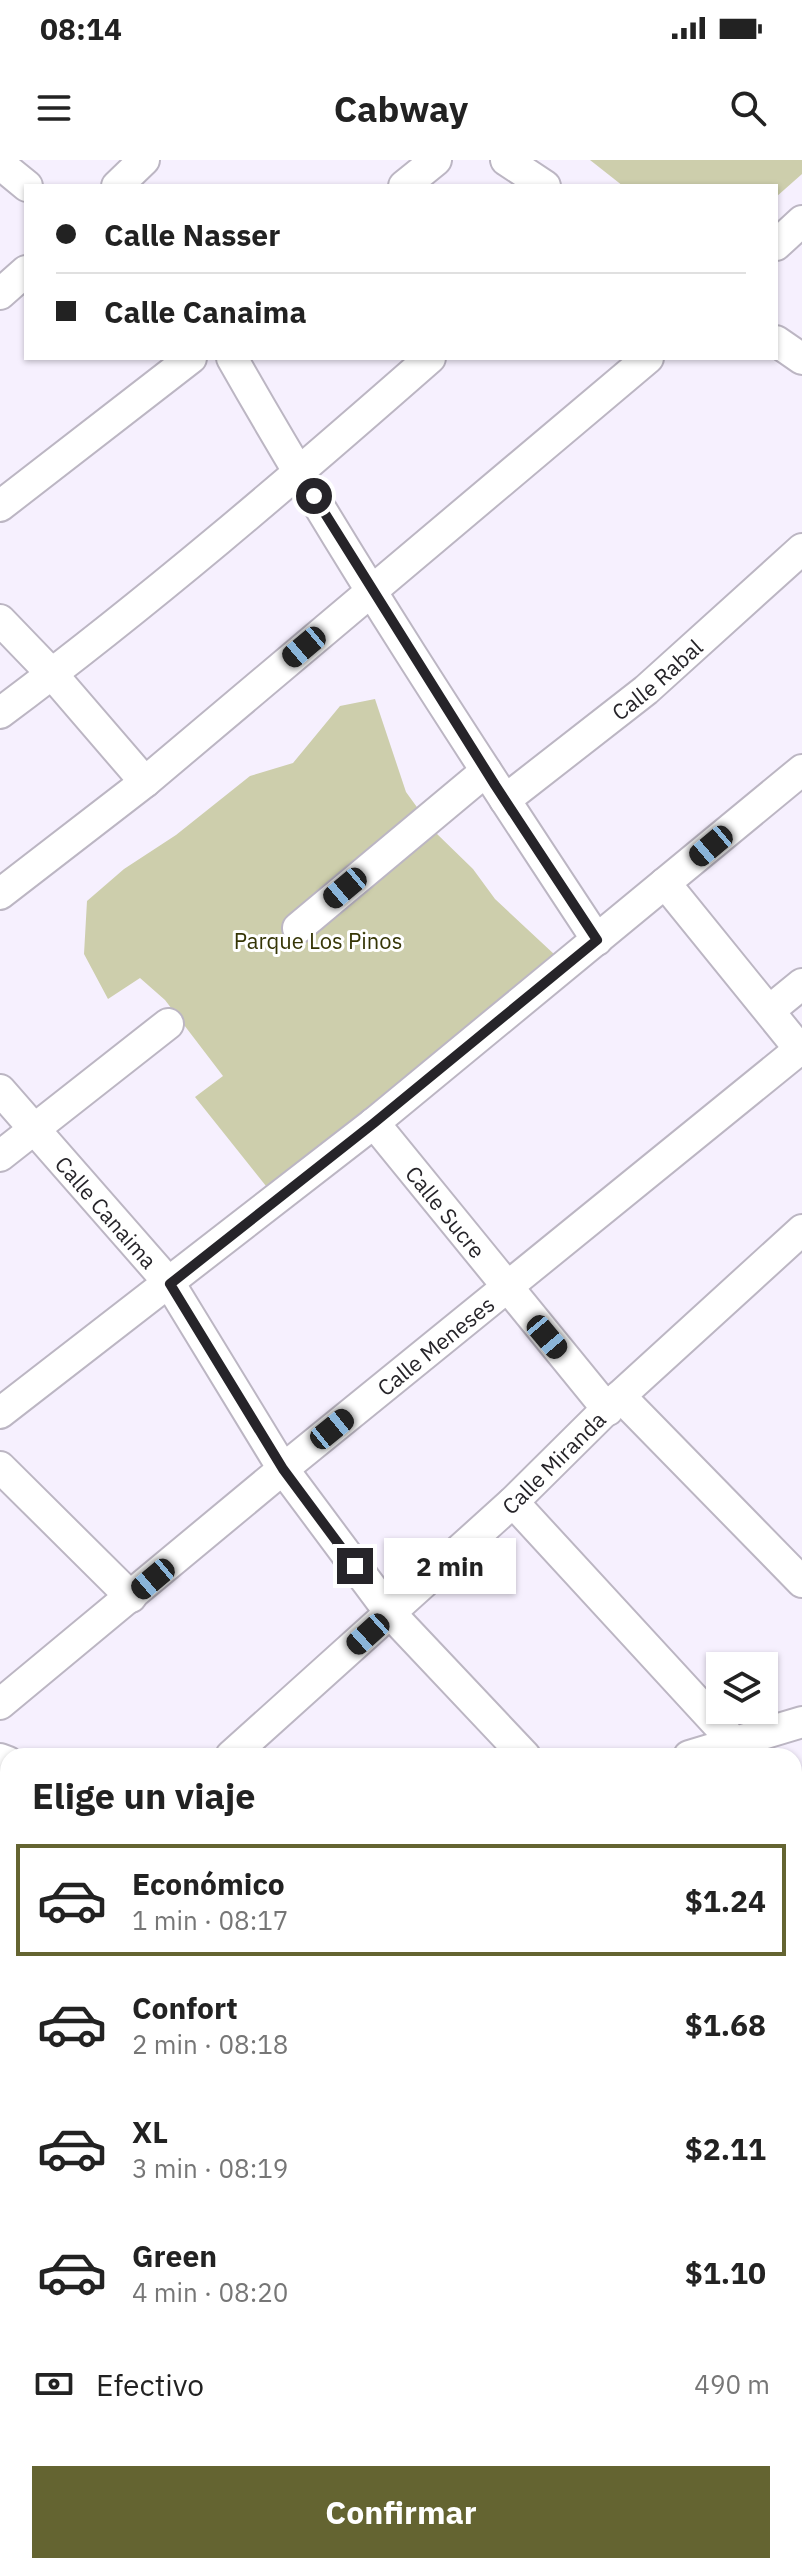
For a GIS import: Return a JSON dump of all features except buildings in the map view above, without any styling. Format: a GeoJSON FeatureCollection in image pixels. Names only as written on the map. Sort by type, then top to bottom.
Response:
{"type":"FeatureCollection","features":[{"type":"Feature","properties":{"kind":"street"},"geometry":{"type":"LineString","coordinates":[[119,184],[144,160]]}},
{"type":"Feature","properties":{"kind":"street"},"geometry":{"type":"LineString","coordinates":[[406,184],[436,160]]}},
{"type":"Feature","properties":{"kind":"street"},"geometry":{"type":"LineString","coordinates":[[506,160],[542,184]]}},
{"type":"Feature","properties":{"kind":"street"},"geometry":{"type":"LineString","coordinates":[[0,164],[25,184]]}},
{"type":"Feature","properties":{"kind":"street"},"geometry":{"type":"LineString","coordinates":[[778,243],[802,221]]}},
{"type":"Feature","properties":{"kind":"street"},"geometry":{"type":"LineString","coordinates":[[0,294],[24,273]]}},
{"type":"Feature","properties":{"kind":"street"},"geometry":{"type":"LineString","coordinates":[[778,342],[802,359]]}},
{"type":"Feature","properties":{"kind":"street"},"geometry":{"type":"LineString","coordinates":[[0,506],[188,360]]}},
{"type":"Feature","properties":{"kind":"street"},"geometry":{"type":"LineString","coordinates":[[233,360],[372,590],[597,940]]}},
{"type":"Feature","properties":{"kind":"street"},"geometry":{"type":"LineString","coordinates":[[0,713],[300,472],[428,360]]}},
{"type":"Feature","properties":{"kind":"street"},"geometry":{"type":"LineString","coordinates":[[0,894],[145,782],[646,360]]}},
{"type":"Feature","properties":{"kind":"street","name":"Calle Rabal"},"geometry":{"type":"LineString","coordinates":[[505,800],[646,690],[802,549]]}},
{"type":"Feature","properties":{"kind":"street"},"geometry":{"type":"LineString","coordinates":[[0,620],[52,674],[145,782]]}},
{"type":"Feature","properties":{"kind":"street"},"geometry":{"type":"LineString","coordinates":[[0,1413],[374,1123],[802,770]]}},
{"type":"Feature","properties":{"kind":"street"},"geometry":{"type":"LineString","coordinates":[[298,928],[486,771]]}},
{"type":"Feature","properties":{"kind":"street"},"geometry":{"type":"LineString","coordinates":[[665,883],[801,1050]]}},
{"type":"Feature","properties":{"kind":"street"},"geometry":{"type":"LineString","coordinates":[[770,1010],[802,984]]}},
{"type":"Feature","properties":{"kind":"street"},"geometry":{"type":"LineString","coordinates":[[0,1156],[168,1024]]}},
{"type":"Feature","properties":{"kind":"street","name":"Calle Meneses"},"geometry":{"type":"LineString","coordinates":[[0,1704],[283,1469],[801,1050]]}},
{"type":"Feature","properties":{"kind":"street","name":"Calle Canaima"},"geometry":{"type":"LineString","coordinates":[[0,1090],[170,1284],[283,1469],[391,1614],[517,1748]]}},
{"type":"Feature","properties":{"kind":"street","name":"Calle Sucre"},"geometry":{"type":"LineString","coordinates":[[374,1123],[506,1288],[614,1403],[802,1582]]}},
{"type":"Feature","properties":{"kind":"street","name":"Calle Miranda"},"geometry":{"type":"LineString","coordinates":[[240,1748],[513,1502],[614,1403],[802,1230]]}},
{"type":"Feature","properties":{"kind":"street"},"geometry":{"type":"LineString","coordinates":[[0,1467],[131,1597]]}},
{"type":"Feature","properties":{"kind":"street"},"geometry":{"type":"LineString","coordinates":[[513,1502],[733,1741]]}},
{"type":"Feature","properties":{"kind":"street"},"geometry":{"type":"LineString","coordinates":[[712,1748],[802,1722]]}},
{"type":"Feature","properties":{"kind":"green space"},"geometry":{"type":"Polygon","coordinates":[[[590,160],[802,160],[802,174],[778,195],[778,184],[620,184],[590,160]]]}},
{"type":"Feature","properties":{"kind":"green space","name":"Parque Los Pinos"},"geometry":{"type":"Polygon","coordinates":[[[375,699],[406,792],[435,832],[473,869],[495,899],[555,955],[270,1191],[195,1097],[223,1076],[165,1000],[140,978],[108,999],[84,954],[87,901],[124,869],[176,835],[250,776],[293,763],[340,706],[375,699]]]}},
{"type":"Feature","properties":{"kind":"route"},"geometry":{"type":"LineString","coordinates":[[314,496],[495,785],[597,940],[374,1123],[170,1284],[283,1469],[355,1566]]}}]}
